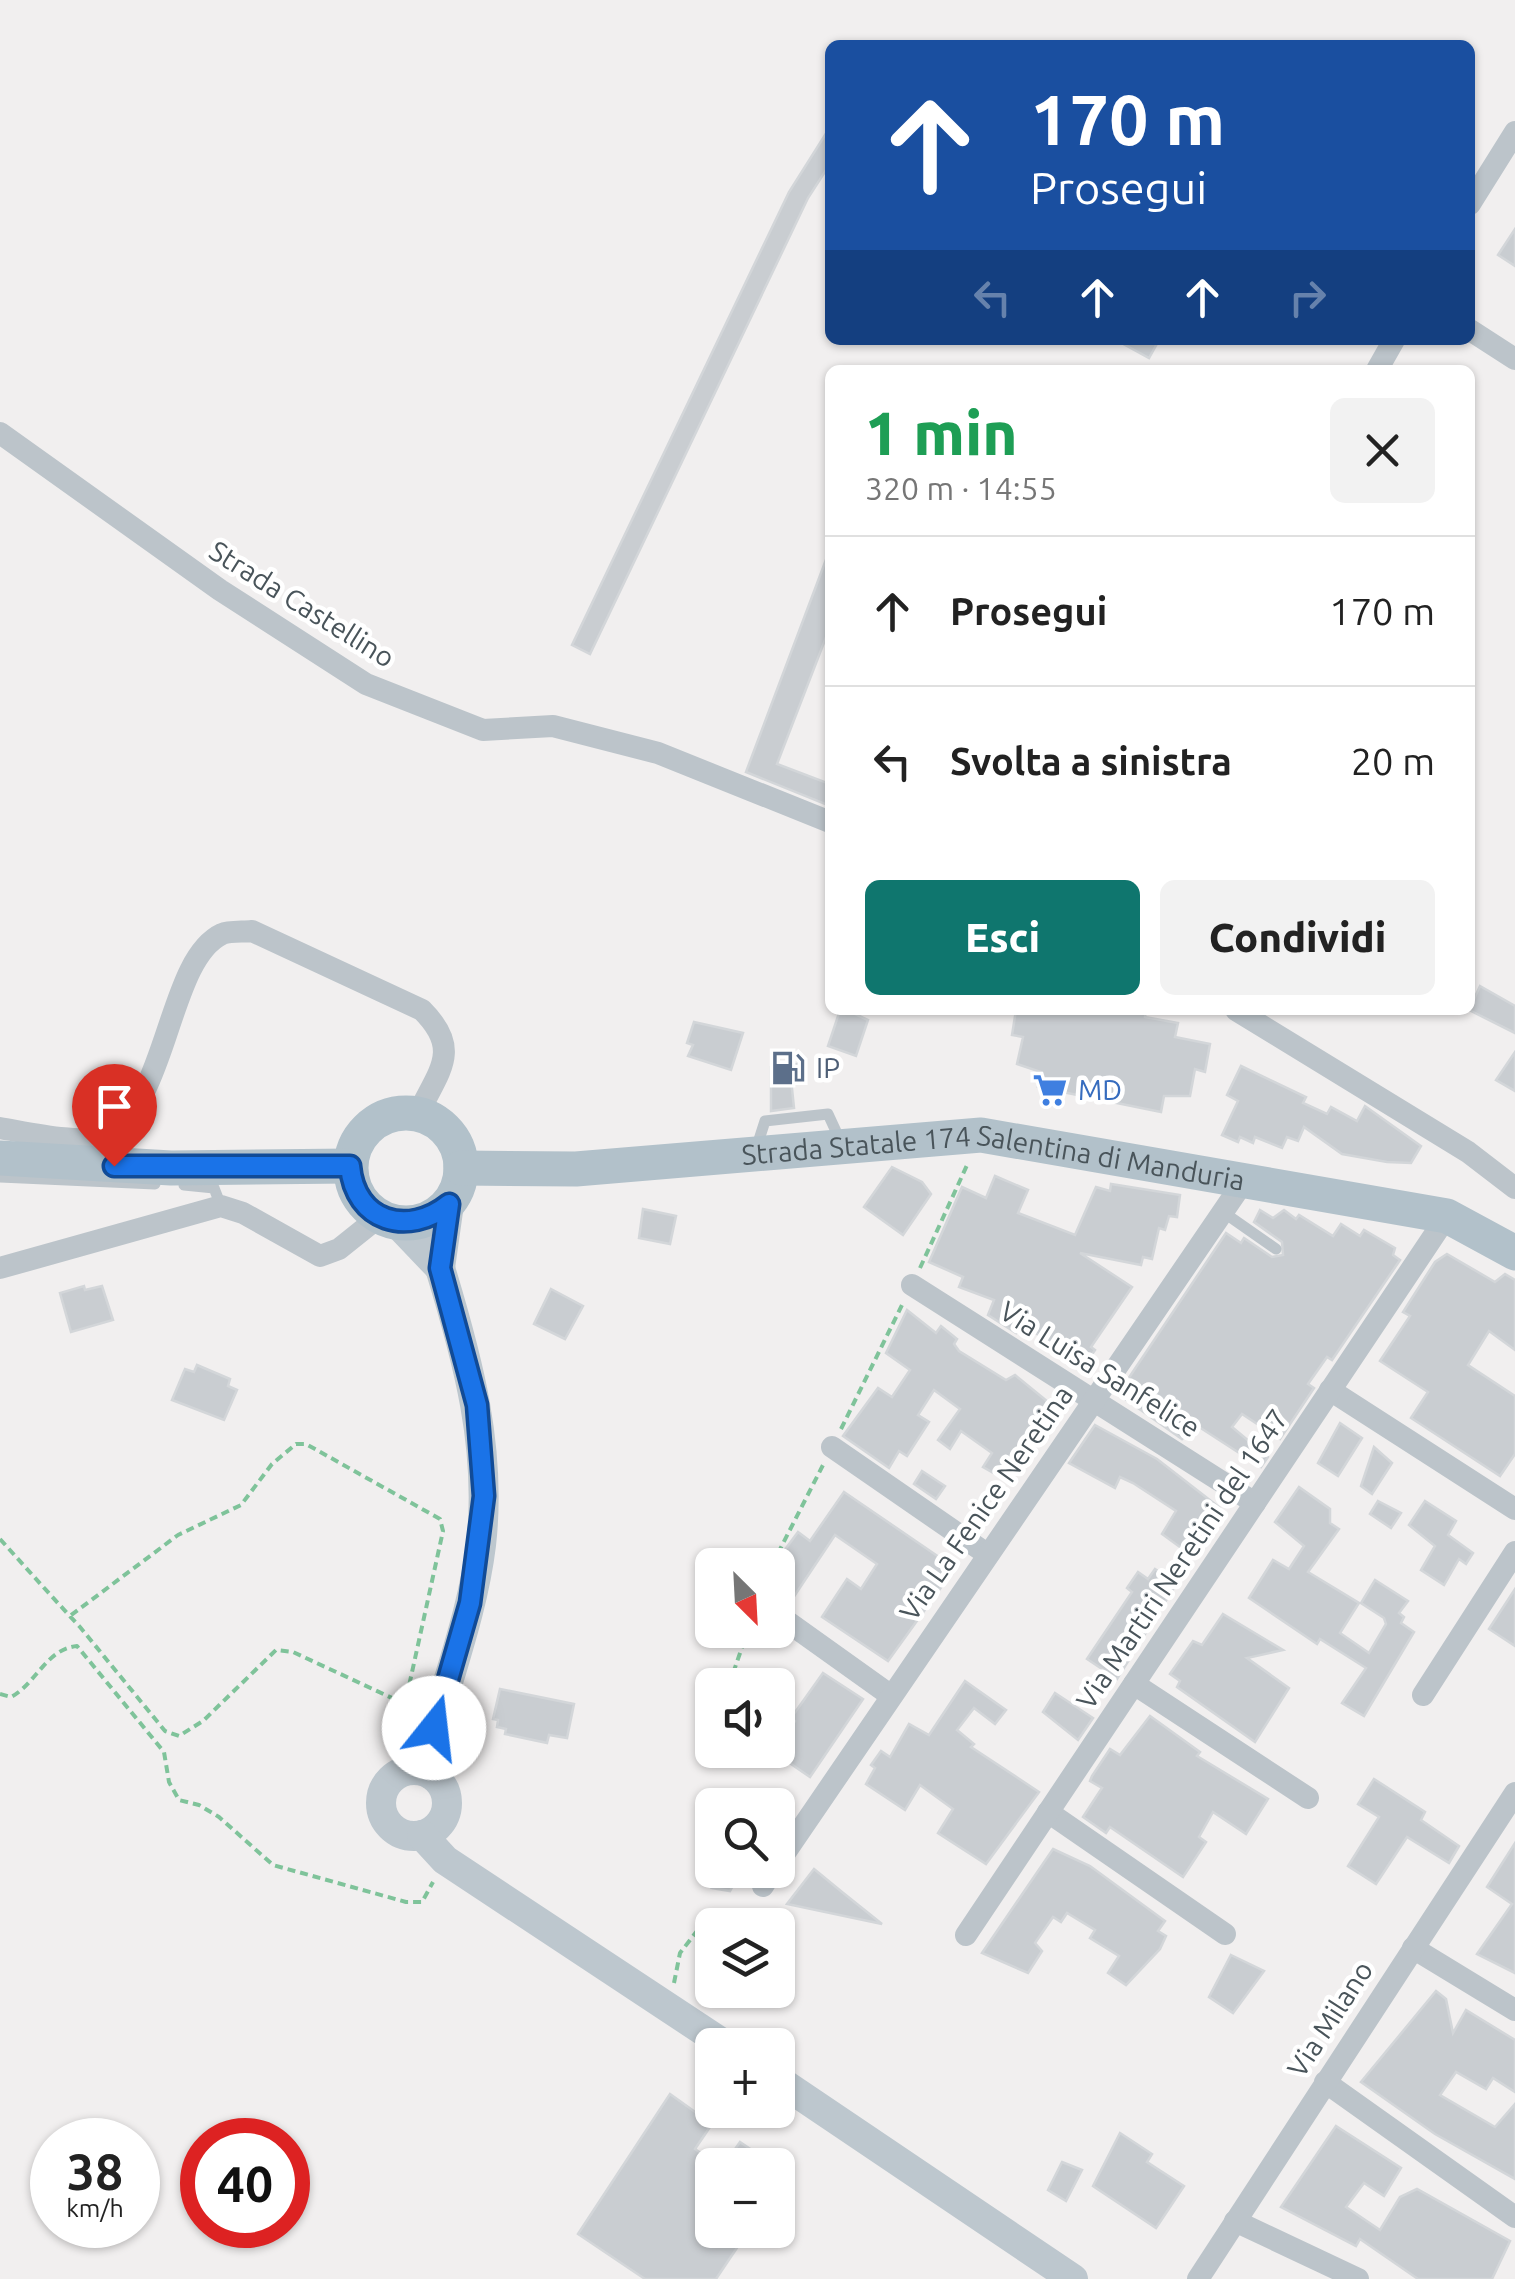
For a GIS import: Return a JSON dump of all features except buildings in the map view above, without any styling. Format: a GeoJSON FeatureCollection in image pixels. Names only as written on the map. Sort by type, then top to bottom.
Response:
{"type":"FeatureCollection","features":[{"type":"Feature","properties":{"kind":"main road"},"geometry":{"type":"LineString","coordinates":[[402,1113],[418,1114],[449,1134],[462,1168],[449,1204],[416,1223],[388,1220],[357,1196],[350,1166],[360,1136],[372,1124],[402,1113]]}},
{"type":"Feature","properties":{"kind":"main road","name":"Strada Statale 174 Salentina di Manduria"},"geometry":{"type":"LineString","coordinates":[[462,1168],[576,1169],[755,1151],[980,1136],[1246,1178],[1447,1216],[1515,1253]]}},
{"type":"Feature","properties":{"kind":"main road"},"geometry":{"type":"LineString","coordinates":[[0,1158],[171,1168],[350,1166]]}},
{"type":"Feature","properties":{"kind":"street"},"geometry":{"type":"LineString","coordinates":[[1475,196],[1515,132]]}},
{"type":"Feature","properties":{"kind":"street"},"geometry":{"type":"LineString","coordinates":[[1475,333],[1515,359]]}},
{"type":"Feature","properties":{"kind":"street","name":"Strada Castellino"},"geometry":{"type":"LineString","coordinates":[[0,433],[220,590],[366,684],[483,730],[553,726],[658,753],[825,820]]}},
{"type":"Feature","properties":{"kind":"street"},"geometry":{"type":"LineString","coordinates":[[0,1128],[55,1137],[103,1137],[134,1114],[200,954],[222,934],[252,932],[422,1010],[441,1029],[447,1054],[418,1114]]}},
{"type":"Feature","properties":{"kind":"street"},"geometry":{"type":"LineString","coordinates":[[1244,1015],[1468,1152],[1515,1188]]}},
{"type":"Feature","properties":{"kind":"street","name":"Via La Fenice Neretina"},"geometry":{"type":"LineString","coordinates":[[795,1838],[1246,1178]]}},
{"type":"Feature","properties":{"kind":"street"},"geometry":{"type":"LineString","coordinates":[[422,1773],[436,1764],[434,1728],[470,1603],[484,1496],[477,1405],[440,1268],[449,1204]]}},
{"type":"Feature","properties":{"kind":"street"},"geometry":{"type":"LineString","coordinates":[[0,1268],[221,1206],[244,1213],[320,1256],[388,1220],[440,1268]]}},
{"type":"Feature","properties":{"kind":"street","name":"Via Martiri Neretini del 1647"},"geometry":{"type":"LineString","coordinates":[[966,1935],[1447,1216]]}},
{"type":"Feature","properties":{"kind":"street","name":"Via Luisa Sanfelice"},"geometry":{"type":"LineString","coordinates":[[912,1286],[1255,1503]]}},
{"type":"Feature","properties":{"kind":"street"},"geometry":{"type":"LineString","coordinates":[[1330,1390],[1515,1509]]}},
{"type":"Feature","properties":{"kind":"street"},"geometry":{"type":"LineString","coordinates":[[832,1448],[988,1554]]}},
{"type":"Feature","properties":{"kind":"street"},"geometry":{"type":"LineString","coordinates":[[1423,1694],[1515,1552]]}},
{"type":"Feature","properties":{"kind":"street"},"geometry":{"type":"LineString","coordinates":[[795,1627],[890,1695]]}},
{"type":"Feature","properties":{"kind":"street"},"geometry":{"type":"LineString","coordinates":[[1134,1684],[1308,1798]]}},
{"type":"Feature","properties":{"kind":"street"},"geometry":{"type":"LineString","coordinates":[[400,1773],[422,1773],[440,1783],[447,1803],[440,1824],[422,1836],[400,1834],[381,1809],[385,1788],[400,1773]]}},
{"type":"Feature","properties":{"kind":"street","name":"Via Milano"},"geometry":{"type":"LineString","coordinates":[[1198,2279],[1515,1793]]}},
{"type":"Feature","properties":{"kind":"street"},"geometry":{"type":"LineString","coordinates":[[1048,1812],[1225,1934]]}},
{"type":"Feature","properties":{"kind":"street"},"geometry":{"type":"LineString","coordinates":[[422,1836],[445,1860],[699,2028]]}},
{"type":"Feature","properties":{"kind":"street"},"geometry":{"type":"LineString","coordinates":[[1412,1948],[1515,2010]]}},
{"type":"Feature","properties":{"kind":"street"},"geometry":{"type":"LineString","coordinates":[[1325,2082],[1515,2217]]}},
{"type":"Feature","properties":{"kind":"street"},"geometry":{"type":"LineString","coordinates":[[795,2092],[1072,2279]]}},
{"type":"Feature","properties":{"kind":"street"},"geometry":{"type":"LineString","coordinates":[[1235,2221],[1358,2279]]}},
{"type":"Feature","properties":{"kind":"lane"},"geometry":{"type":"LineString","coordinates":[[0,1177],[199,1185],[218,1191],[221,1206]]}},
{"type":"Feature","properties":{"kind":"lane"},"geometry":{"type":"LineString","coordinates":[[1223,1212],[1276,1249]]}},
{"type":"Feature","properties":{"kind":"path"},"geometry":{"type":"LineString","coordinates":[[781,1548],[912,1286],[980,1136]]}},
{"type":"Feature","properties":{"kind":"path"},"geometry":{"type":"LineString","coordinates":[[0,1539],[167,1733],[187,1735],[276,1650],[293,1652],[405,1704],[443,1531],[440,1519],[347,1465],[306,1444],[296,1444],[272,1464],[241,1505],[178,1534],[70,1616]]}},
{"type":"Feature","properties":{"kind":"path"},"geometry":{"type":"LineString","coordinates":[[0,1694],[11,1697],[22,1691],[56,1653],[77,1646],[164,1752],[169,1782],[179,1800],[199,1804],[218,1816],[257,1854],[289,1872],[422,1902],[445,1860]]}},
{"type":"Feature","properties":{"kind":"path"},"geometry":{"type":"LineString","coordinates":[[156,1742],[167,1733]]}},
{"type":"Feature","properties":{"kind":"path"},"geometry":{"type":"LineString","coordinates":[[669,2008],[680,1953],[695,1934]]}},
{"type":"Feature","properties":{"kind":"place","name":"IP"},"geometry":{"type":"Point","coordinates":[788,1068]}},
{"type":"Feature","properties":{"kind":"place","name":"MD"},"geometry":{"type":"Point","coordinates":[1050,1090]}},
{"type":"Feature","properties":{"kind":"route"},"geometry":{"type":"LineString","coordinates":[[114,1166],[350,1166],[357,1196],[379,1217],[397,1223],[416,1223],[449,1204],[440,1268],[466,1352],[477,1405],[484,1496],[470,1603],[434,1728]]}}]}
